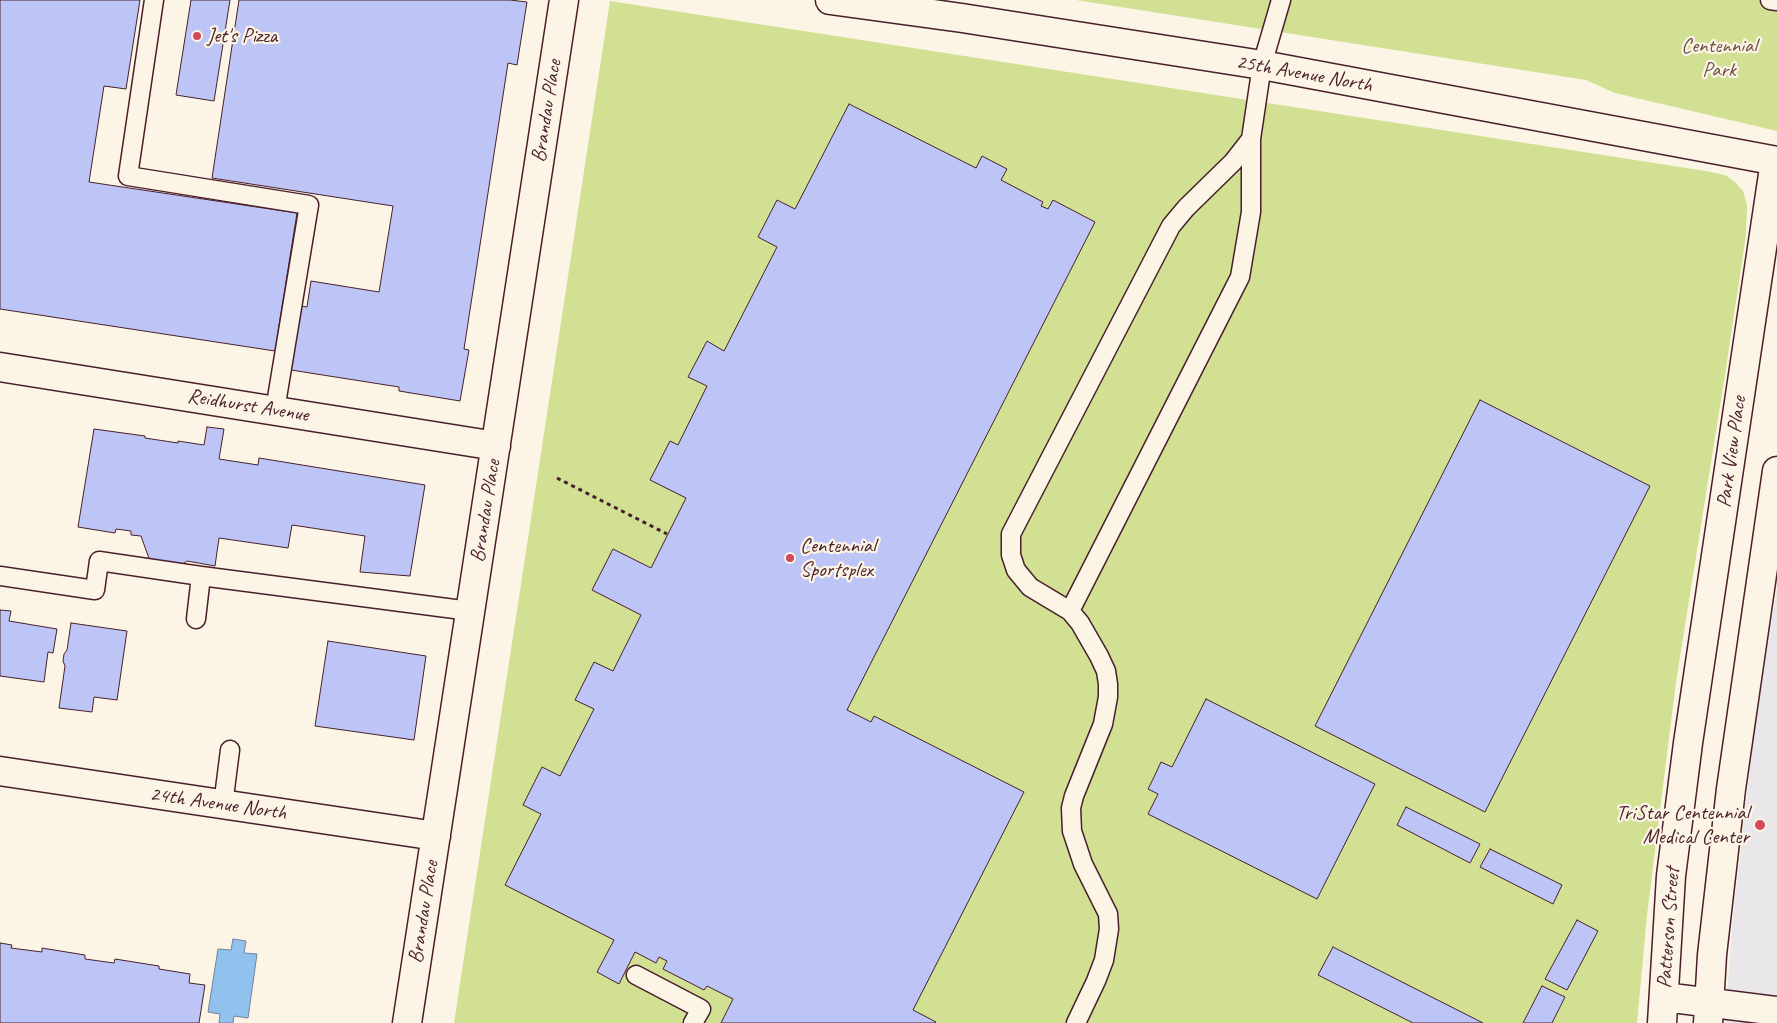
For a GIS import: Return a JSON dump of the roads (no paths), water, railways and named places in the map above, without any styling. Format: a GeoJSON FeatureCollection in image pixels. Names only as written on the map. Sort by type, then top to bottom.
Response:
{"type":"FeatureCollection","features":[{"type":"Feature","properties":{"kind":"street","name":"Brandau Place"},"geometry":{"type":"LineString","coordinates":[[407,1023],[564,0]]}},
{"type":"Feature","properties":{"kind":"street","name":"25th Avenue North"},"geometry":{"type":"LineString","coordinates":[[830,0],[962,18],[1262,65],[1776,161]]}},
{"type":"Feature","properties":{"kind":"street","name":"Park View Place"},"geometry":{"type":"LineString","coordinates":[[1688,743],[1776,161]]}},
{"type":"Feature","properties":{"kind":"street","name":"Reidhurst Avenue"},"geometry":{"type":"LineString","coordinates":[[0,367],[496,446]]}},
{"type":"Feature","properties":{"kind":"street"},"geometry":{"type":"LineString","coordinates":[[1709,1013],[1712,955],[1721,865],[1769,575],[1777,471]]}},
{"type":"Feature","properties":{"kind":"street","name":"Patterson Street"},"geometry":{"type":"LineString","coordinates":[[1663,1010],[1671,876],[1688,743]]}},
{"type":"Feature","properties":{"kind":"street","name":"24th Avenue North"},"geometry":{"type":"LineString","coordinates":[[0,771],[436,836]]}},
{"type":"Feature","properties":{"kind":"street"},"geometry":{"type":"LineString","coordinates":[[1663,1010],[1709,1013],[1777,1011]]}},
{"type":"Feature","properties":{"kind":"lane"},"geometry":{"type":"LineString","coordinates":[[154,0],[128,176],[309,205],[276,410]]}},
{"type":"Feature","properties":{"kind":"lane"},"geometry":{"type":"LineString","coordinates":[[1070,611],[1240,277],[1251,212],[1251,140],[1262,65],[1281,0]]}},
{"type":"Feature","properties":{"kind":"lane"},"geometry":{"type":"LineString","coordinates":[[1770,0],[1777,1]]}},
{"type":"Feature","properties":{"kind":"lane"},"geometry":{"type":"LineString","coordinates":[[1076,1023],[1104,960],[1109,930],[1108,914],[1083,864],[1072,831],[1071,808],[1103,724],[1108,698],[1108,684],[1106,671],[1092,642],[1080,623],[1070,611],[1030,587],[1022,580],[1011,555],[1011,534],[1171,226],[1186,208],[1233,162],[1251,140]]}},
{"type":"Feature","properties":{"kind":"lane"},"geometry":{"type":"LineString","coordinates":[[0,576],[95,590],[99,561],[470,611]]}},
{"type":"Feature","properties":{"kind":"lane"},"geometry":{"type":"LineString","coordinates":[[196,619],[201,576]]}},
{"type":"Feature","properties":{"kind":"lane"},"geometry":{"type":"LineString","coordinates":[[223,804],[230,750]]}},
{"type":"Feature","properties":{"kind":"lane"},"geometry":{"type":"LineString","coordinates":[[636,976],[701,1009],[693,1023]]}},
{"type":"Feature","properties":{"kind":"water"},"geometry":{"type":"Polygon","coordinates":[[[233,939],[246,941],[244,953],[257,954],[248,1018],[234,1016],[233,1023],[219,1023],[220,1014],[208,1012],[218,949],[231,950],[233,939]]]}},
{"type":"Feature","properties":{"kind":"place","name":"Jet's Pizza"},"geometry":{"type":"Point","coordinates":[197,36]}},
{"type":"Feature","properties":{"kind":"place","name":"Centennial Sportsplex"},"geometry":{"type":"Point","coordinates":[790,558]}},
{"type":"Feature","properties":{"kind":"place","name":"TriStar Centennial Medical Center"},"geometry":{"type":"Point","coordinates":[1760,825]}},
{"type":"Feature","properties":{"kind":"park label","name":"Centennial Park"},"geometry":{"type":"Point","coordinates":[1719,58]}}]}
